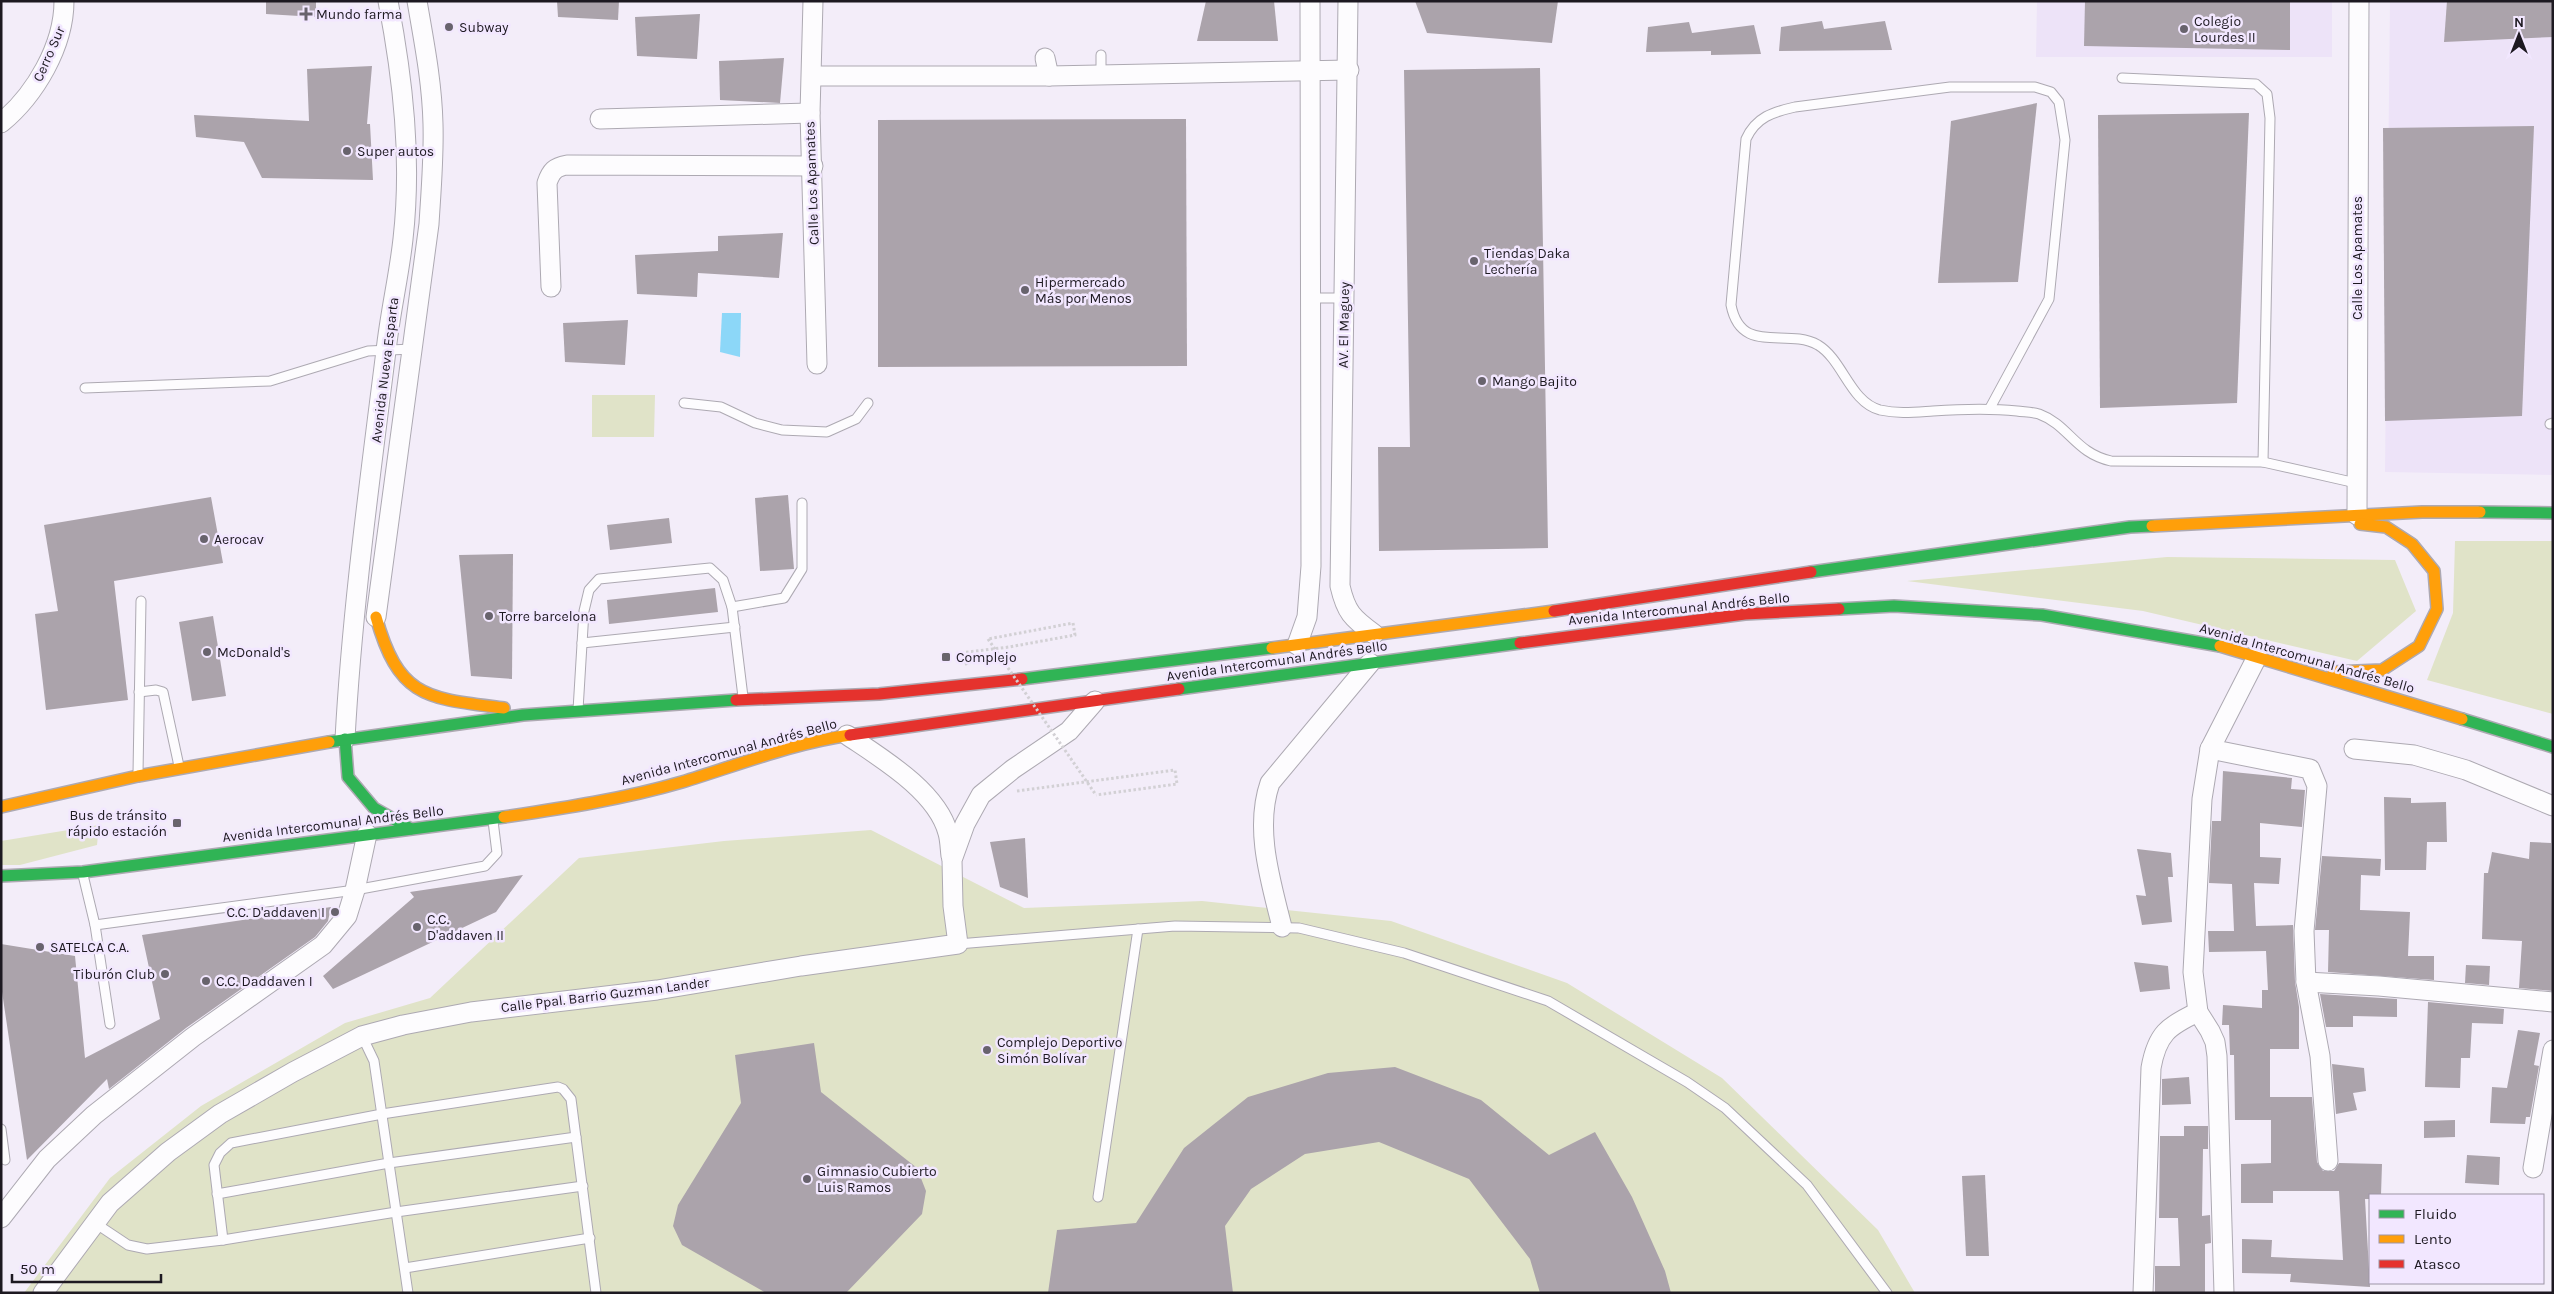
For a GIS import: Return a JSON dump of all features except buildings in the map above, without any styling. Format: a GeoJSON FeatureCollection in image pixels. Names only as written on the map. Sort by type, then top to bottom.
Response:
{"type":"FeatureCollection","features":[{"type":"Feature","properties":{"kind":"main road","name":"Avenida Intercomunal Andrés Bello"},"geometry":{"type":"LineString","coordinates":[[1,807],[138,776],[345,739],[536,713],[743,700],[879,694],[978,685],[1675,595],[1868,563],[2130,527],[2422,512],[2553,513]]}},
{"type":"Feature","properties":{"kind":"main road"},"geometry":{"type":"LineString","coordinates":[[2305,518],[2386,527],[2412,544],[2434,571],[2437,609],[2419,646],[2382,670],[2346,673],[2305,671]]}},
{"type":"Feature","properties":{"kind":"main road","name":"Avenida Intercomunal Andrés Bello"},"geometry":{"type":"LineString","coordinates":[[1,876],[82,872],[493,819],[605,802],[682,782],[749,760],[848,735],[1370,663],[1745,614],[1894,606],[2042,615],[2217,645],[2553,747]]}},
{"type":"Feature","properties":{"kind":"main road"},"geometry":{"type":"LineString","coordinates":[[366,616],[407,684],[436,699],[536,713]]}},
{"type":"Feature","properties":{"kind":"main road"},"geometry":{"type":"LineString","coordinates":[[345,739],[348,777],[374,808],[410,829]]}},
{"type":"Feature","properties":{"kind":"street","name":"Cerro Sur"},"geometry":{"type":"LineString","coordinates":[[1,123],[33,90],[50,59],[64,19],[64,1]]}},
{"type":"Feature","properties":{"kind":"street","name":"Avenida Nueva Esparta"},"geometry":{"type":"LineString","coordinates":[[366,616],[386,349],[404,238],[407,147],[404,100],[388,1]]}},
{"type":"Feature","properties":{"kind":"street","name":"Avenida Nueva Esparta"},"geometry":{"type":"LineString","coordinates":[[345,739],[348,690],[366,616],[412,349],[428,224],[433,161],[433,122],[428,65],[417,1]]}},
{"type":"Feature","properties":{"kind":"street","name":"Calle Los Apamates"},"geometry":{"type":"LineString","coordinates":[[813,1],[810,113],[813,166],[817,364]]}},
{"type":"Feature","properties":{"kind":"street"},"geometry":{"type":"LineString","coordinates":[[1297,645],[1307,617],[1311,566],[1310,1]]}},
{"type":"Feature","properties":{"kind":"street","name":"AV. El Maguey"},"geometry":{"type":"LineString","coordinates":[[1348,1],[1349,70],[1340,586],[1344,604],[1352,618],[1374,634]]}},
{"type":"Feature","properties":{"kind":"street","name":"Calle Los Apamates"},"geometry":{"type":"LineString","coordinates":[[2357,515],[2359,1]]}},
{"type":"Feature","properties":{"kind":"street"},"geometry":{"type":"LineString","coordinates":[[812,76],[1047,67],[1101,75],[1349,70]]}},
{"type":"Feature","properties":{"kind":"street"},"geometry":{"type":"LineString","coordinates":[[600,119],[810,113]]}},
{"type":"Feature","properties":{"kind":"street"},"geometry":{"type":"LineString","coordinates":[[551,287],[547,183],[556,167],[567,164],[813,166]]}},
{"type":"Feature","properties":{"kind":"street"},"geometry":{"type":"LineString","coordinates":[[2224,1293],[2217,1056],[2213,1036],[2198,1012],[2193,972],[2202,799],[2210,749],[2256,657]]}},
{"type":"Feature","properties":{"kind":"street"},"geometry":{"type":"LineString","coordinates":[[1282,927],[1270,880],[1264,824],[1264,802],[1270,783],[1370,663]]}},
{"type":"Feature","properties":{"kind":"street"},"geometry":{"type":"LineString","coordinates":[[952,860],[965,824],[981,795],[1013,768],[1069,732],[1095,701]]}},
{"type":"Feature","properties":{"kind":"street"},"geometry":{"type":"LineString","coordinates":[[848,735],[897,768],[934,806],[948,832],[952,860],[953,906],[958,944]]}},
{"type":"Feature","properties":{"kind":"street"},"geometry":{"type":"LineString","coordinates":[[2210,749],[2310,770],[2316,777],[2317,786],[2304,931],[2306,982],[2320,1056],[2328,1161]]}},
{"type":"Feature","properties":{"kind":"street"},"geometry":{"type":"LineString","coordinates":[[2354,749],[2414,755],[2466,770],[2553,806]]}},
{"type":"Feature","properties":{"kind":"street"},"geometry":{"type":"LineString","coordinates":[[1,1218],[46,1159],[94,1115],[192,1037],[323,945],[347,916],[355,890],[367,834]]}},
{"type":"Feature","properties":{"kind":"street","name":"Calle Ppal. Barrio Guzman Lander"},"geometry":{"type":"LineString","coordinates":[[43,1293],[110,1203],[168,1152],[220,1114],[293,1072],[362,1036],[403,1024],[471,1012],[657,990],[801,966],[958,944]]}},
{"type":"Feature","properties":{"kind":"street"},"geometry":{"type":"LineString","coordinates":[[2306,982],[2379,986],[2553,1002]]}},
{"type":"Feature","properties":{"kind":"street"},"geometry":{"type":"LineString","coordinates":[[2142,1293],[2150,1068],[2157,1042],[2175,1023],[2198,1012]]}},
{"type":"Feature","properties":{"kind":"street"},"geometry":{"type":"LineString","coordinates":[[2533,1168],[2553,1050]]}},
{"type":"Feature","properties":{"kind":"lane"},"geometry":{"type":"LineString","coordinates":[[1101,75],[1102,55]]}},
{"type":"Feature","properties":{"kind":"lane"},"geometry":{"type":"LineString","coordinates":[[2122,78],[2256,84],[2267,94],[2270,118],[2263,462]]}},
{"type":"Feature","properties":{"kind":"lane"},"geometry":{"type":"LineString","coordinates":[[1990,408],[2049,299],[2065,140],[2059,102],[2051,92],[2035,87],[1950,87],[1795,107],[1774,112],[1760,119],[1751,127],[1746,139],[1731,305],[1734,318],[1740,328],[1749,334],[1803,339],[1818,345],[1827,353],[1853,388],[1878,409],[1898,413],[1990,408],[2038,414],[2052,420],[2095,457],[2111,461],[2263,462],[2356,483]]}},
{"type":"Feature","properties":{"kind":"lane"},"geometry":{"type":"LineString","coordinates":[[1311,298],[1345,298]]}},
{"type":"Feature","properties":{"kind":"lane"},"geometry":{"type":"LineString","coordinates":[[85,388],[270,381],[368,350],[412,349]]}},
{"type":"Feature","properties":{"kind":"lane"},"geometry":{"type":"LineString","coordinates":[[684,403],[722,407],[755,423],[782,430],[826,432],[856,419],[868,403]]}},
{"type":"Feature","properties":{"kind":"lane"},"geometry":{"type":"LineString","coordinates":[[732,607],[784,598],[793,586],[802,569],[802,502]]}},
{"type":"Feature","properties":{"kind":"lane"},"geometry":{"type":"LineString","coordinates":[[578,710],[584,611],[589,590],[599,579],[710,568],[723,580],[732,607],[743,700]]}},
{"type":"Feature","properties":{"kind":"lane"},"geometry":{"type":"LineString","coordinates":[[138,776],[141,601]]}},
{"type":"Feature","properties":{"kind":"lane"},"geometry":{"type":"LineString","coordinates":[[582,643],[734,627]]}},
{"type":"Feature","properties":{"kind":"lane"},"geometry":{"type":"LineString","coordinates":[[140,692],[156,690],[163,692],[180,768]]}},
{"type":"Feature","properties":{"kind":"lane"},"geometry":{"type":"LineString","coordinates":[[95,925],[355,890],[485,866],[497,853],[493,819]]}},
{"type":"Feature","properties":{"kind":"lane"},"geometry":{"type":"LineString","coordinates":[[82,872],[95,925],[110,1024]]}},
{"type":"Feature","properties":{"kind":"lane"},"geometry":{"type":"LineString","coordinates":[[958,944],[1175,926],[1298,928],[1404,953],[1548,1001],[1687,1082],[1725,1108],[1807,1185],[1887,1293]]}},
{"type":"Feature","properties":{"kind":"lane"},"geometry":{"type":"LineString","coordinates":[[1098,1197],[1138,929]]}},
{"type":"Feature","properties":{"kind":"lane"},"geometry":{"type":"LineString","coordinates":[[362,1036],[374,1061],[408,1293]]}},
{"type":"Feature","properties":{"kind":"lane"},"geometry":{"type":"LineString","coordinates":[[223,1240],[214,1165],[220,1153],[232,1143],[382,1114],[558,1087],[563,1089],[571,1099],[596,1293]]}},
{"type":"Feature","properties":{"kind":"lane"},"geometry":{"type":"LineString","coordinates":[[1,1128],[5,1160]]}},
{"type":"Feature","properties":{"kind":"lane"},"geometry":{"type":"LineString","coordinates":[[217,1194],[389,1163],[576,1137]]}},
{"type":"Feature","properties":{"kind":"lane"},"geometry":{"type":"LineString","coordinates":[[95,1223],[128,1245],[147,1249],[223,1240],[396,1212],[583,1186]]}},
{"type":"Feature","properties":{"kind":"lane"},"geometry":{"type":"LineString","coordinates":[[405,1268],[590,1238]]}},
{"type":"Feature","properties":{"kind":"path"},"geometry":{"type":"LineString","coordinates":[[978,685],[960,652],[1008,647],[1075,635],[1073,623],[988,639],[1096,795],[1177,784],[1175,770],[1099,780],[981,795]]}},
{"type":"Feature","properties":{"kind":"shaded area","name":"Colegio Lourdes II"},"geometry":{"type":"Polygon","coordinates":[[[2037,1],[2332,1],[2332,57],[2036,57],[2037,1]]]}},
{"type":"Feature","properties":{"kind":"shaded area"},"geometry":{"type":"Polygon","coordinates":[[[2390,1],[2553,1],[2553,475],[2385,472],[2390,1]]]}},
{"type":"Feature","properties":{"kind":"green space"},"geometry":{"type":"Polygon","coordinates":[[[592,395],[655,395],[654,437],[592,437],[592,395]]]}},
{"type":"Feature","properties":{"kind":"green space"},"geometry":{"type":"Polygon","coordinates":[[[2455,541],[2553,541],[2553,714],[2427,680],[2453,613],[2455,541]]]}},
{"type":"Feature","properties":{"kind":"green space"},"geometry":{"type":"Polygon","coordinates":[[[2167,557],[2395,560],[2416,611],[2357,661],[2143,611],[1907,581],[2167,557]]]}},
{"type":"Feature","properties":{"kind":"green space"},"geometry":{"type":"Polygon","coordinates":[[[99,825],[97,845],[20,865],[1,865],[1,841],[99,825]]]}},
{"type":"Feature","properties":{"kind":"green space","name":"Complejo Deportivo Simón Bolívar"},"geometry":{"type":"Polygon","coordinates":[[[871,830],[1024,908],[1202,901],[1391,921],[1567,983],[1722,1078],[1878,1230],[1915,1293],[24,1293],[110,1178],[201,1106],[345,1023],[430,998],[579,858],[724,841],[871,830]]]}},
{"type":"Feature","properties":{"kind":"water"},"geometry":{"type":"Polygon","coordinates":[[[722,313],[741,313],[740,357],[720,352],[722,313]]]}},
{"type":"Feature","properties":{"kind":"traffic: fast"},"geometry":{"type":"LineString","coordinates":[[2480,512],[2553,513]]}},
{"type":"Feature","properties":{"kind":"traffic: fast"},"geometry":{"type":"LineString","coordinates":[[1811,572],[2130,527],[2152,526]]}},
{"type":"Feature","properties":{"kind":"traffic: fast"},"geometry":{"type":"LineString","coordinates":[[1839,609],[1894,606],[2042,615],[2220,646]]}},
{"type":"Feature","properties":{"kind":"traffic: fast"},"geometry":{"type":"LineString","coordinates":[[1179,689],[1520,643]]}},
{"type":"Feature","properties":{"kind":"traffic: fast"},"geometry":{"type":"LineString","coordinates":[[1022,679],[1272,648]]}},
{"type":"Feature","properties":{"kind":"traffic: fast"},"geometry":{"type":"LineString","coordinates":[[329,742],[523,715],[736,700]]}},
{"type":"Feature","properties":{"kind":"traffic: fast"},"geometry":{"type":"LineString","coordinates":[[2462,719],[2553,747]]}},
{"type":"Feature","properties":{"kind":"traffic: fast"},"geometry":{"type":"LineString","coordinates":[[345,739],[348,777],[374,808],[411,829]]}},
{"type":"Feature","properties":{"kind":"traffic: fast"},"geometry":{"type":"LineString","coordinates":[[1,876],[83,872],[504,817]]}},
{"type":"Feature","properties":{"kind":"traffic: slow"},"geometry":{"type":"LineString","coordinates":[[2152,526],[2422,512],[2480,512]]}},
{"type":"Feature","properties":{"kind":"traffic: slow"},"geometry":{"type":"LineString","coordinates":[[2333,672],[2382,670],[2419,646],[2437,609],[2434,571],[2412,544],[2386,527],[2360,524]]}},
{"type":"Feature","properties":{"kind":"traffic: slow"},"geometry":{"type":"LineString","coordinates":[[1272,648],[1554,611]]}},
{"type":"Feature","properties":{"kind":"traffic: slow"},"geometry":{"type":"LineString","coordinates":[[376,617],[385,644],[395,664],[406,679],[420,690],[455,701],[504,708]]}},
{"type":"Feature","properties":{"kind":"traffic: slow"},"geometry":{"type":"LineString","coordinates":[[2220,646],[2462,719]]}},
{"type":"Feature","properties":{"kind":"traffic: slow"},"geometry":{"type":"LineString","coordinates":[[504,817],[638,793],[682,782],[808,743],[850,735]]}},
{"type":"Feature","properties":{"kind":"traffic: slow"},"geometry":{"type":"LineString","coordinates":[[1,807],[138,776],[329,742]]}},
{"type":"Feature","properties":{"kind":"traffic: jam"},"geometry":{"type":"LineString","coordinates":[[1554,611],[1811,572]]}},
{"type":"Feature","properties":{"kind":"traffic: jam"},"geometry":{"type":"LineString","coordinates":[[1520,643],[1745,614],[1839,609]]}},
{"type":"Feature","properties":{"kind":"traffic: jam"},"geometry":{"type":"LineString","coordinates":[[736,700],[879,694],[1022,679]]}},
{"type":"Feature","properties":{"kind":"traffic: jam"},"geometry":{"type":"LineString","coordinates":[[850,735],[1179,689]]}},
{"type":"Feature","properties":{"kind":"place","name":"Mundo farma"},"geometry":{"type":"Point","coordinates":[306,14]}},
{"type":"Feature","properties":{"kind":"place","name":"Subway"},"geometry":{"type":"Point","coordinates":[449,27]}},
{"type":"Feature","properties":{"kind":"place","name":"Colegio Lourdes II"},"geometry":{"type":"Point","coordinates":[2184,29]}},
{"type":"Feature","properties":{"kind":"place","name":"Super autos"},"geometry":{"type":"Point","coordinates":[347,151]}},
{"type":"Feature","properties":{"kind":"place","name":"Tiendas Daka Lechería"},"geometry":{"type":"Point","coordinates":[1474,261]}},
{"type":"Feature","properties":{"kind":"place","name":"Hipermercado Más por Menos"},"geometry":{"type":"Point","coordinates":[1025,290]}},
{"type":"Feature","properties":{"kind":"place","name":"Mango Bajito"},"geometry":{"type":"Point","coordinates":[1482,381]}},
{"type":"Feature","properties":{"kind":"place","name":"Aerocav"},"geometry":{"type":"Point","coordinates":[204,539]}},
{"type":"Feature","properties":{"kind":"place","name":"Torre barcelona"},"geometry":{"type":"Point","coordinates":[489,616]}},
{"type":"Feature","properties":{"kind":"place","name":"McDonald's"},"geometry":{"type":"Point","coordinates":[207,652]}},
{"type":"Feature","properties":{"kind":"place","name":"Complejo"},"geometry":{"type":"Point","coordinates":[946,657]}},
{"type":"Feature","properties":{"kind":"place","name":"Bus de tránsito rápido estación"},"geometry":{"type":"Point","coordinates":[177,823]}},
{"type":"Feature","properties":{"kind":"place","name":"C.C. D'addaven I"},"geometry":{"type":"Point","coordinates":[335,912]}},
{"type":"Feature","properties":{"kind":"place","name":"C.C. D'addaven II"},"geometry":{"type":"Point","coordinates":[417,927]}},
{"type":"Feature","properties":{"kind":"place","name":"SATELCA C.A."},"geometry":{"type":"Point","coordinates":[40,947]}},
{"type":"Feature","properties":{"kind":"place","name":"Tiburón Club"},"geometry":{"type":"Point","coordinates":[165,974]}},
{"type":"Feature","properties":{"kind":"place","name":"C.C. Daddaven I"},"geometry":{"type":"Point","coordinates":[206,981]}},
{"type":"Feature","properties":{"kind":"place","name":"Complejo Deportivo Simón Bolívar"},"geometry":{"type":"Point","coordinates":[987,1050]}},
{"type":"Feature","properties":{"kind":"place","name":"Gimnasio Cubierto Luis Ramos"},"geometry":{"type":"Point","coordinates":[807,1179]}}]}
